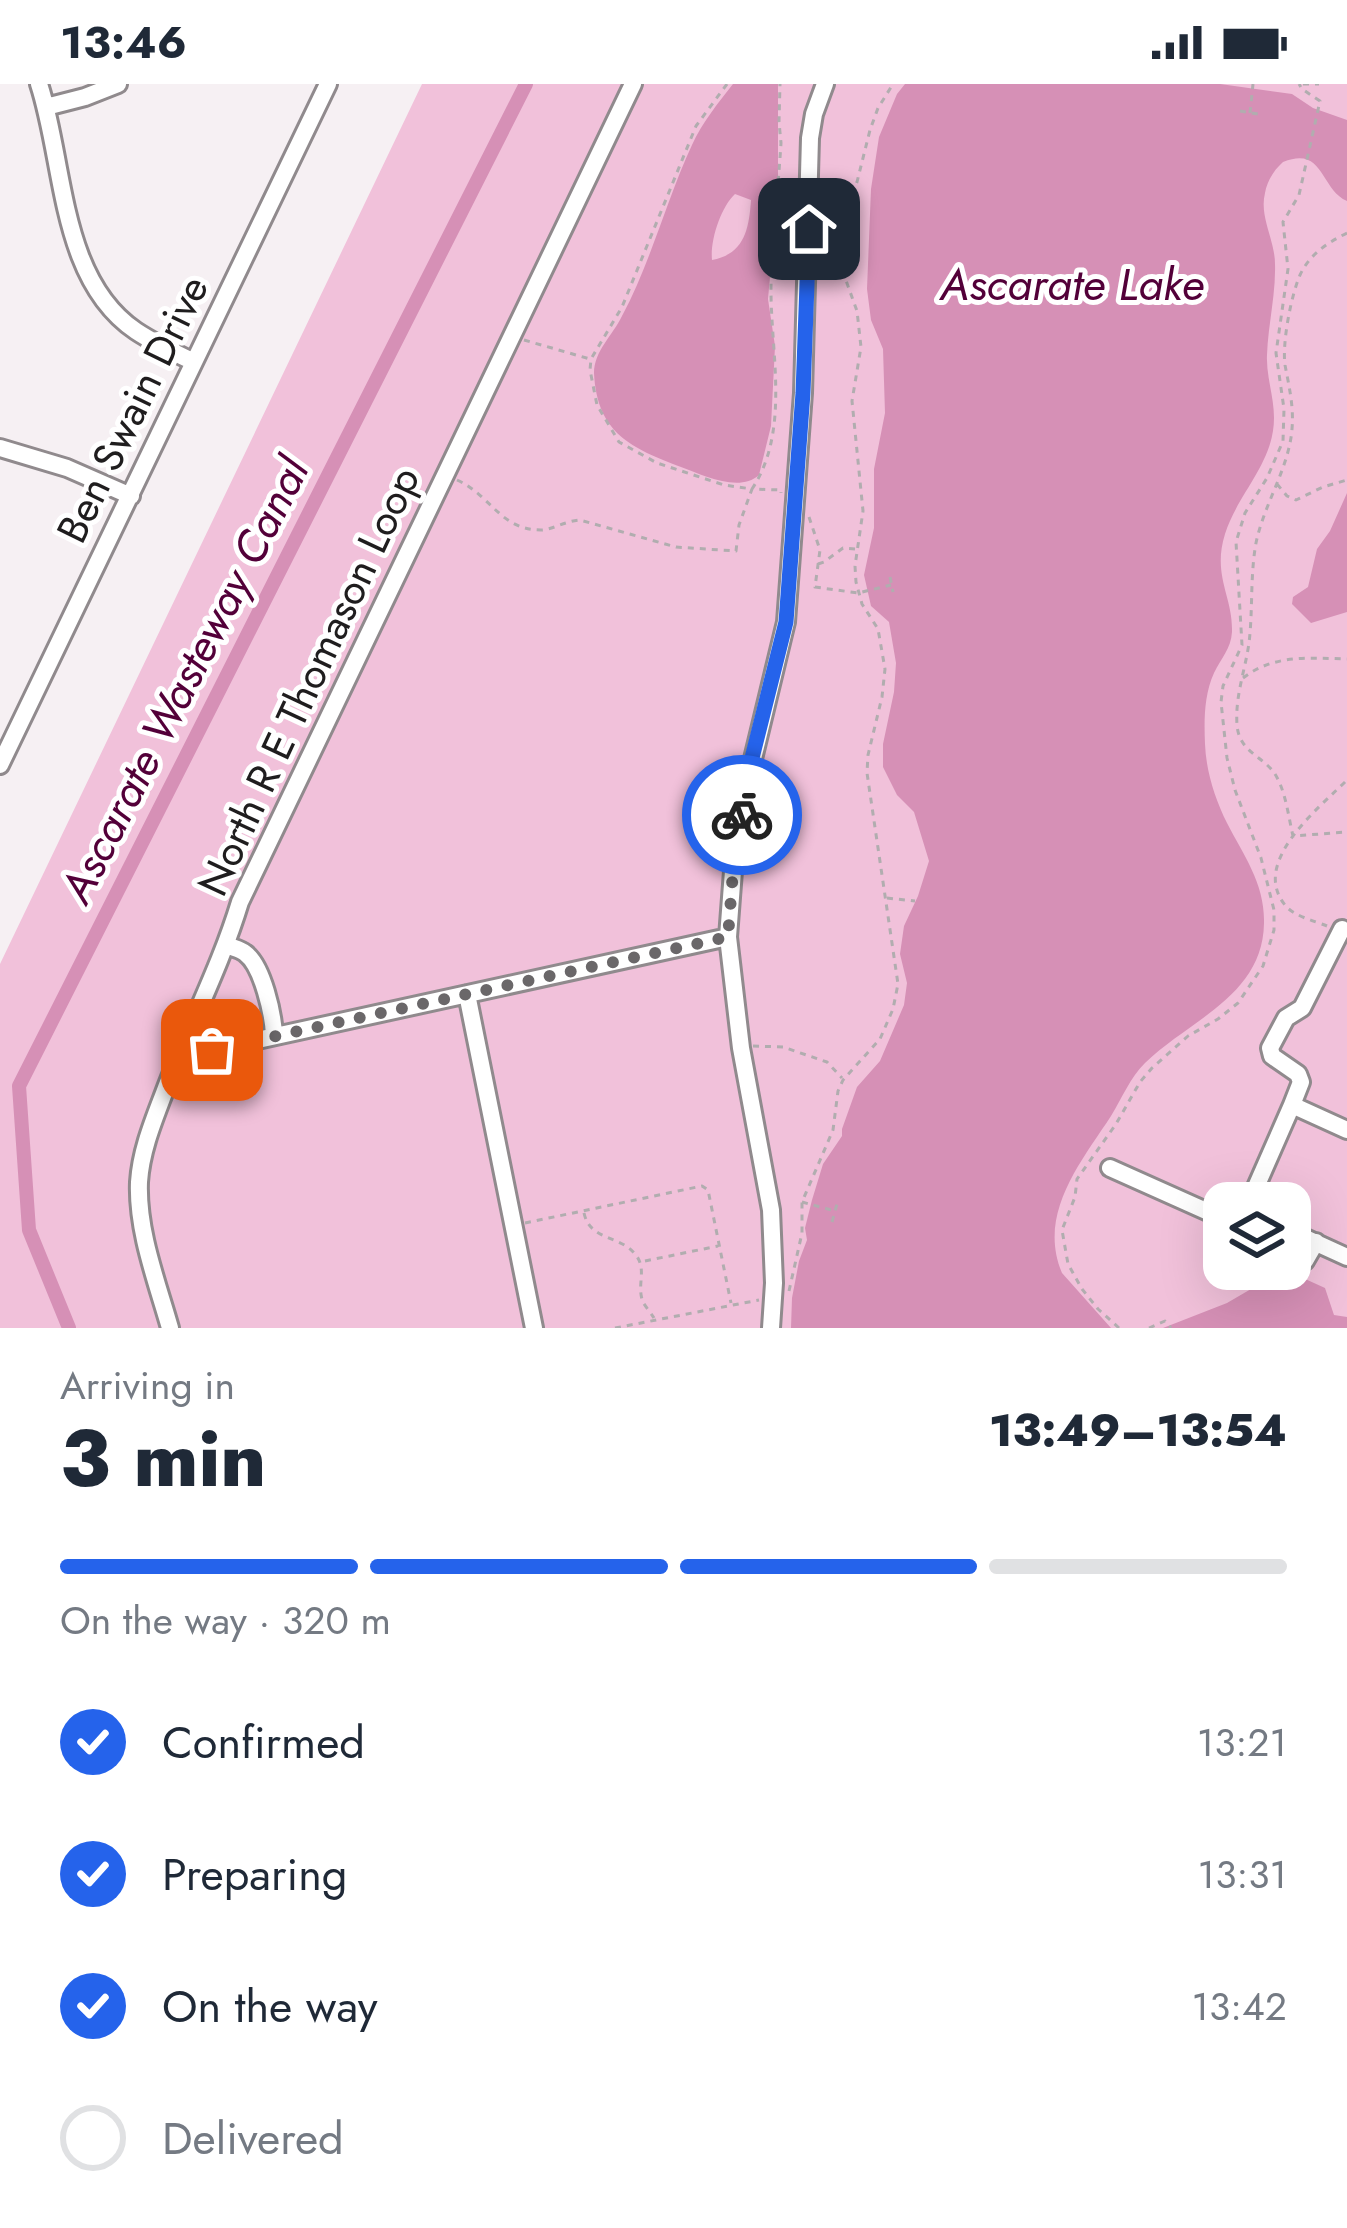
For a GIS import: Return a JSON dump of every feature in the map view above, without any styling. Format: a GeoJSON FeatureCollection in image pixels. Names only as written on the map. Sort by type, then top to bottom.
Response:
{"type":"FeatureCollection","features":[{"type":"Feature","properties":{"kind":"street"},"geometry":{"type":"LineString","coordinates":[[39,84],[74,238],[99,291],[133,329],[194,362]]}},
{"type":"Feature","properties":{"kind":"street"},"geometry":{"type":"LineString","coordinates":[[46,106],[118,84]]}},
{"type":"Feature","properties":{"kind":"street","name":"Ben Swain Drive"},"geometry":{"type":"LineString","coordinates":[[0,766],[328,84]]}},
{"type":"Feature","properties":{"kind":"street","name":"North R E Thomason Loop"},"geometry":{"type":"LineString","coordinates":[[170,1328],[140,1206],[146,1141],[227,945],[240,902],[633,84]]}},
{"type":"Feature","properties":{"kind":"street"},"geometry":{"type":"LineString","coordinates":[[771,1328],[780,1301],[771,1210],[740,1048],[728,937],[746,791],[786,622],[803,393],[810,138],[825,84]]}},
{"type":"Feature","properties":{"kind":"street"},"geometry":{"type":"LineString","coordinates":[[0,448],[67,468],[130,496]]}},
{"type":"Feature","properties":{"kind":"street"},"geometry":{"type":"LineString","coordinates":[[1258,1182],[1301,1082],[1298,1074],[1272,1056],[1270,1048],[1286,1018],[1302,1008],[1342,929]]}},
{"type":"Feature","properties":{"kind":"street"},"geometry":{"type":"LineString","coordinates":[[179,1053],[212,1050],[728,937]]}},
{"type":"Feature","properties":{"kind":"street"},"geometry":{"type":"LineString","coordinates":[[227,945],[247,953],[254,964],[273,1012],[274,1035]]}},
{"type":"Feature","properties":{"kind":"street"},"geometry":{"type":"LineString","coordinates":[[466,994],[534,1328]]}},
{"type":"Feature","properties":{"kind":"street"},"geometry":{"type":"LineString","coordinates":[[1292,1106],[1347,1130]]}},
{"type":"Feature","properties":{"kind":"street"},"geometry":{"type":"LineString","coordinates":[[1110,1168],[1203,1210]]}},
{"type":"Feature","properties":{"kind":"street"},"geometry":{"type":"LineString","coordinates":[[1311,1240],[1347,1257]]}},
{"type":"Feature","properties":{"kind":"street"},"geometry":{"type":"LineString","coordinates":[[1311,1251],[1316,1242]]}},
{"type":"Feature","properties":{"kind":"path"},"geometry":{"type":"LineString","coordinates":[[728,84],[696,126],[622,307],[591,359],[590,370],[597,405],[619,442],[657,463],[752,489],[765,463],[773,418],[772,285],[780,84]]}},
{"type":"Feature","properties":{"kind":"path"},"geometry":{"type":"LineString","coordinates":[[614,1328],[754,1299],[780,1301],[802,1233],[802,1202],[833,1130],[838,1091],[876,1045],[897,995],[867,764],[882,697],[884,659],[876,623],[858,593],[855,566],[862,494],[852,401],[861,347],[857,311],[841,259],[841,231],[878,108],[893,84]]}},
{"type":"Feature","properties":{"kind":"path"},"geometry":{"type":"LineString","coordinates":[[1250,113],[1253,84]]}},
{"type":"Feature","properties":{"kind":"path"},"geometry":{"type":"LineString","coordinates":[[1119,1328],[1082,1289],[1064,1250],[1063,1223],[1074,1202],[1077,1179],[1152,1068],[1245,993],[1263,966],[1274,930],[1261,858],[1231,773],[1221,702],[1222,686],[1242,645],[1236,542],[1245,514],[1283,441],[1276,353],[1288,269],[1282,222],[1299,195],[1320,101],[1300,84],[1319,84]]}},
{"type":"Feature","properties":{"kind":"path"},"geometry":{"type":"LineString","coordinates":[[1240,112],[1258,114]]}},
{"type":"Feature","properties":{"kind":"path"},"geometry":{"type":"LineString","coordinates":[[832,229],[841,231]]}},
{"type":"Feature","properties":{"kind":"path"},"geometry":{"type":"LineString","coordinates":[[1293,836],[1273,770],[1252,755],[1238,732],[1237,703],[1249,639],[1256,542],[1292,430],[1284,361],[1295,291],[1308,261],[1347,232]]}},
{"type":"Feature","properties":{"kind":"path"},"geometry":{"type":"LineString","coordinates":[[512,335],[591,359]]}},
{"type":"Feature","properties":{"kind":"path"},"geometry":{"type":"LineString","coordinates":[[445,475],[475,489],[510,523],[543,531],[563,521],[580,520],[676,547],[736,551]]}},
{"type":"Feature","properties":{"kind":"path"},"geometry":{"type":"LineString","coordinates":[[1276,483],[1296,500],[1344,481]]}},
{"type":"Feature","properties":{"kind":"path"},"geometry":{"type":"LineString","coordinates":[[818,564],[843,548],[857,549]]}},
{"type":"Feature","properties":{"kind":"path"},"geometry":{"type":"LineString","coordinates":[[858,593],[892,588],[890,577]]}},
{"type":"Feature","properties":{"kind":"path"},"geometry":{"type":"LineString","coordinates":[[1241,679],[1275,661],[1347,659]]}},
{"type":"Feature","properties":{"kind":"path"},"geometry":{"type":"LineString","coordinates":[[1342,929],[1287,909],[1276,890],[1275,865],[1293,836],[1347,780]]}},
{"type":"Feature","properties":{"kind":"path"},"geometry":{"type":"LineString","coordinates":[[1293,836],[1347,832]]}},
{"type":"Feature","properties":{"kind":"path"},"geometry":{"type":"LineString","coordinates":[[886,898],[915,901]]}},
{"type":"Feature","properties":{"kind":"path"},"geometry":{"type":"LineString","coordinates":[[740,1048],[783,1047],[830,1064],[843,1080]]}},
{"type":"Feature","properties":{"kind":"path"},"geometry":{"type":"LineString","coordinates":[[513,1226],[702,1186],[708,1190],[731,1304]]}},
{"type":"Feature","properties":{"kind":"path"},"geometry":{"type":"LineString","coordinates":[[802,1202],[835,1211]]}},
{"type":"Feature","properties":{"kind":"path"},"geometry":{"type":"LineString","coordinates":[[832,1222],[837,1204]]}},
{"type":"Feature","properties":{"kind":"path"},"geometry":{"type":"LineString","coordinates":[[584,1211],[595,1233],[631,1248],[641,1262],[643,1302],[656,1319]]}},
{"type":"Feature","properties":{"kind":"path"},"geometry":{"type":"LineString","coordinates":[[641,1262],[720,1245]]}},
{"type":"Feature","properties":{"kind":"path"},"geometry":{"type":"LineString","coordinates":[[1149,1328],[1165,1321],[1170,1325]]}},
{"type":"Feature","properties":{"kind":"shaded area"},"geometry":{"type":"Polygon","coordinates":[[[422,84],[1347,84],[1347,1328],[0,1328],[0,964],[422,84]]]}},
{"type":"Feature","properties":{"kind":"water"},"geometry":{"type":"Polygon","coordinates":[[[733,84],[778,84],[775,214],[765,217],[765,224],[774,232],[768,299],[775,346],[771,426],[759,475],[741,482],[721,481],[681,467],[620,436],[602,411],[594,373],[600,350],[642,274],[692,145],[733,84]],[[735,194],[730,200],[715,234],[712,260],[731,252],[743,239],[751,200],[735,194]]]}},
{"type":"Feature","properties":{"kind":"water","name":"Ascarate Lake"},"geometry":{"type":"Polygon","coordinates":[[[905,84],[1220,84],[1292,94],[1313,108],[1347,120],[1347,201],[1306,159],[1283,162],[1266,189],[1264,211],[1275,264],[1267,355],[1272,434],[1262,464],[1231,519],[1222,549],[1232,632],[1208,690],[1206,754],[1219,804],[1261,896],[1260,948],[1238,988],[1140,1069],[1076,1170],[1055,1230],[1062,1273],[1111,1328],[791,1328],[792,1298],[807,1240],[805,1228],[823,1164],[842,1136],[857,1087],[880,1061],[904,1005],[907,983],[900,954],[904,926],[929,861],[914,812],[897,795],[883,767],[896,663],[889,622],[871,606],[864,575],[874,528],[874,469],[885,413],[883,349],[871,320],[867,289],[871,189],[879,137],[905,84]]]}},
{"type":"Feature","properties":{"kind":"water"},"geometry":{"type":"Polygon","coordinates":[[[1347,493],[1347,612],[1311,623],[1292,604],[1293,597],[1308,587],[1317,549],[1347,493]]]}},
{"type":"Feature","properties":{"kind":"water"},"geometry":{"type":"Polygon","coordinates":[[[1311,1282],[1325,1288],[1334,1315],[1347,1317],[1347,1328],[1163,1328],[1249,1290],[1311,1290],[1311,1282]]]}},
{"type":"Feature","properties":{"kind":"waterway","name":"Ascarate Wasteway Canal"},"geometry":{"type":"LineString","coordinates":[[69,1328],[29,1230],[19,1086],[526,84]]}},
{"type":"Feature","properties":{"kind":"way so far"},"geometry":{"type":"LineString","coordinates":[[212,1050],[728,937],[742,815]]}},
{"type":"Feature","properties":{"kind":"route"},"geometry":{"type":"LineString","coordinates":[[742,815],[786,622],[809,229]]}}]}
